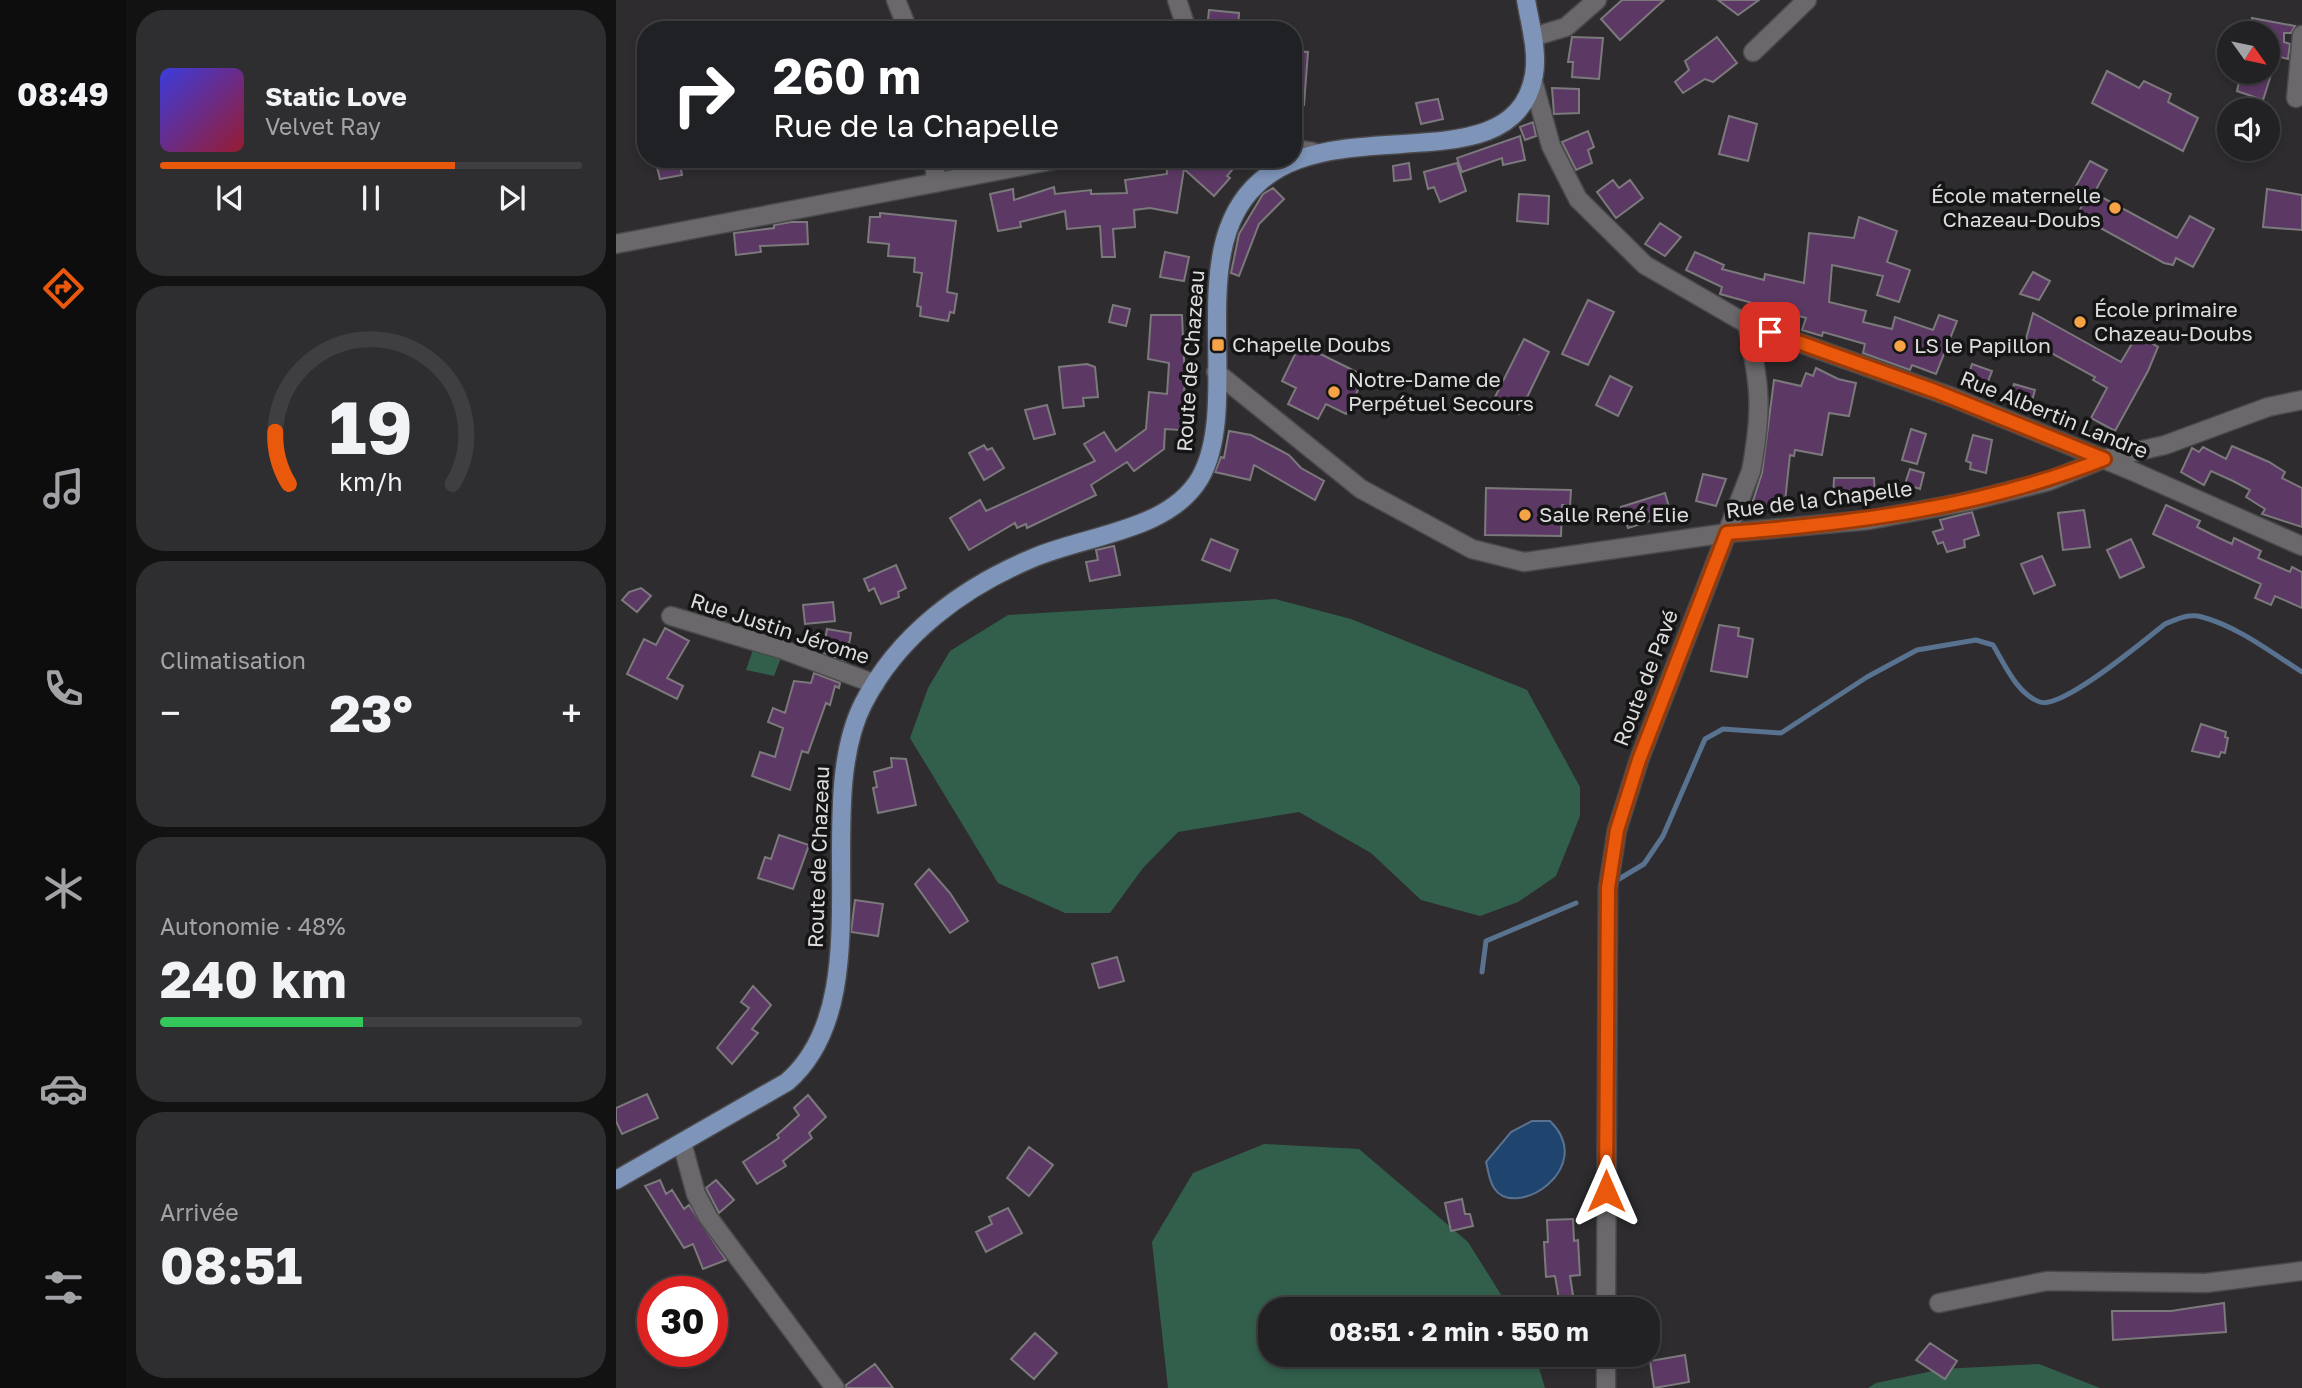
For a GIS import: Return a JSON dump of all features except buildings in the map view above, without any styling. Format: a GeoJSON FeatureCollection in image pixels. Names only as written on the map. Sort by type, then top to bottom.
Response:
{"type":"FeatureCollection","features":[{"type":"Feature","properties":{"kind":"main road"},"geometry":{"type":"LineString","coordinates":[[1525,0],[1533,37],[1533,81]]}},
{"type":"Feature","properties":{"kind":"main road","name":"Route de Chazeau"},"geometry":{"type":"LineString","coordinates":[[1302,156],[1313,152],[1486,134],[1514,112],[1533,81]]}},
{"type":"Feature","properties":{"kind":"main road","name":"Route de Chazeau"},"geometry":{"type":"LineString","coordinates":[[616,1180],[787,1083],[803,1069],[821,1036],[827,1020],[839,950],[847,750],[863,703],[904,645],[969,590],[1032,558],[1153,519],[1180,503],[1201,477],[1213,445],[1215,314],[1220,257],[1230,223],[1245,194],[1278,168]]}},
{"type":"Feature","properties":{"kind":"street"},"geometry":{"type":"LineString","coordinates":[[896,0],[904,21]]}},
{"type":"Feature","properties":{"kind":"street"},"geometry":{"type":"LineString","coordinates":[[1177,0],[1184,21]]}},
{"type":"Feature","properties":{"kind":"street"},"geometry":{"type":"LineString","coordinates":[[1533,37],[1566,27],[1597,0]]}},
{"type":"Feature","properties":{"kind":"street"},"geometry":{"type":"LineString","coordinates":[[1753,52],[1807,0]]}},
{"type":"Feature","properties":{"kind":"street"},"geometry":{"type":"LineString","coordinates":[[2296,98],[2302,35]]}},
{"type":"Feature","properties":{"kind":"street","name":"Rue Albertin Landre"},"geometry":{"type":"LineString","coordinates":[[1533,81],[1551,146],[1578,200],[1645,265],[1747,324],[1935,391],[2104,459],[2302,546]]}},
{"type":"Feature","properties":{"kind":"street"},"geometry":{"type":"LineString","coordinates":[[1302,150],[1313,152]]}},
{"type":"Feature","properties":{"kind":"street"},"geometry":{"type":"LineString","coordinates":[[935,168],[936,183]]}},
{"type":"Feature","properties":{"kind":"street"},"geometry":{"type":"LineString","coordinates":[[616,244],[1013,168]]}},
{"type":"Feature","properties":{"kind":"street","name":"Route de Pavé"},"geometry":{"type":"LineString","coordinates":[[1606,1297],[1608,888],[1617,830],[1639,760],[1751,471],[1760,424],[1760,386],[1747,324]]}},
{"type":"Feature","properties":{"kind":"street","name":"Rue de la Chapelle"},"geometry":{"type":"LineString","coordinates":[[1216,372],[1360,488],[1472,550],[1524,562],[1727,533],[1869,520],[1954,504],[2049,481],[2104,459],[2165,445],[2268,407],[2302,400]]}},
{"type":"Feature","properties":{"kind":"street","name":"Rue Justin Jérome"},"geometry":{"type":"LineString","coordinates":[[671,616],[775,647],[875,684]]}},
{"type":"Feature","properties":{"kind":"street"},"geometry":{"type":"LineString","coordinates":[[682,1143],[696,1194],[708,1217],[835,1388]]}},
{"type":"Feature","properties":{"kind":"street"},"geometry":{"type":"LineString","coordinates":[[1939,1303],[2047,1281],[2206,1283],[2302,1271]]}},
{"type":"Feature","properties":{"kind":"street"},"geometry":{"type":"LineString","coordinates":[[1606,1367],[1606,1388]]}},
{"type":"Feature","properties":{"kind":"green space"},"geometry":{"type":"Polygon","coordinates":[[[1275,599],[1351,619],[1527,690],[1580,787],[1580,816],[1556,876],[1518,902],[1480,916],[1421,900],[1371,853],[1299,812],[1178,832],[1143,868],[1110,913],[1065,913],[998,883],[910,738],[928,688],[950,651],[1008,615],[1275,599]]]}},
{"type":"Feature","properties":{"kind":"green space"},"geometry":{"type":"Polygon","coordinates":[[[756,641],[784,650],[774,676],[746,670],[756,641]]]}},
{"type":"Feature","properties":{"kind":"green space"},"geometry":{"type":"Polygon","coordinates":[[[1264,1144],[1359,1149],[1468,1242],[1502,1297],[1258,1297],[1258,1367],[1539,1367],[1545,1388],[1168,1388],[1152,1242],[1193,1173],[1264,1144]]]}},
{"type":"Feature","properties":{"kind":"green space"},"geometry":{"type":"Polygon","coordinates":[[[2039,1364],[2100,1388],[1868,1388],[1876,1383],[1942,1369],[2039,1364]]]}},
{"type":"Feature","properties":{"kind":"water"},"geometry":{"type":"Polygon","coordinates":[[[1532,1121],[1550,1121],[1562,1139],[1564,1156],[1559,1172],[1534,1194],[1518,1198],[1504,1197],[1492,1185],[1486,1162],[1511,1132],[1532,1121]]]}},
{"type":"Feature","properties":{"kind":"waterway"},"geometry":{"type":"LineString","coordinates":[[1619,879],[1644,864],[1663,836],[1705,739],[1723,729],[1781,733],[1867,677],[1917,650],[1976,640],[1993,645],[2012,678],[2025,693],[2040,702],[2051,702],[2104,672],[2165,624],[2183,617],[2197,616],[2241,633],[2302,672]]}},
{"type":"Feature","properties":{"kind":"waterway"},"geometry":{"type":"LineString","coordinates":[[1482,972],[1486,941],[1576,903]]}},
{"type":"Feature","properties":{"kind":"place","name":"École maternelle Chazeau-Doubs"},"geometry":{"type":"Point","coordinates":[2115,208]}},
{"type":"Feature","properties":{"kind":"place","name":"École primaire Chazeau-Doubs"},"geometry":{"type":"Point","coordinates":[2080,322]}},
{"type":"Feature","properties":{"kind":"place","name":"Chapelle Doubs"},"geometry":{"type":"Point","coordinates":[1218,345]}},
{"type":"Feature","properties":{"kind":"place","name":"LS le Papillon"},"geometry":{"type":"Point","coordinates":[1900,346]}},
{"type":"Feature","properties":{"kind":"place","name":"Notre-Dame de Perpétuel Secours"},"geometry":{"type":"Point","coordinates":[1334,392]}},
{"type":"Feature","properties":{"kind":"place","name":"Salle René Elie"},"geometry":{"type":"Point","coordinates":[1525,515]}},
{"type":"Feature","properties":{"kind":"route"},"geometry":{"type":"LineString","coordinates":[[1606,1191],[1608,888],[1617,830],[1639,760],[1727,533],[1869,520],[1946,506],[2049,481],[2104,459],[1935,391],[1770,332]]}}]}
